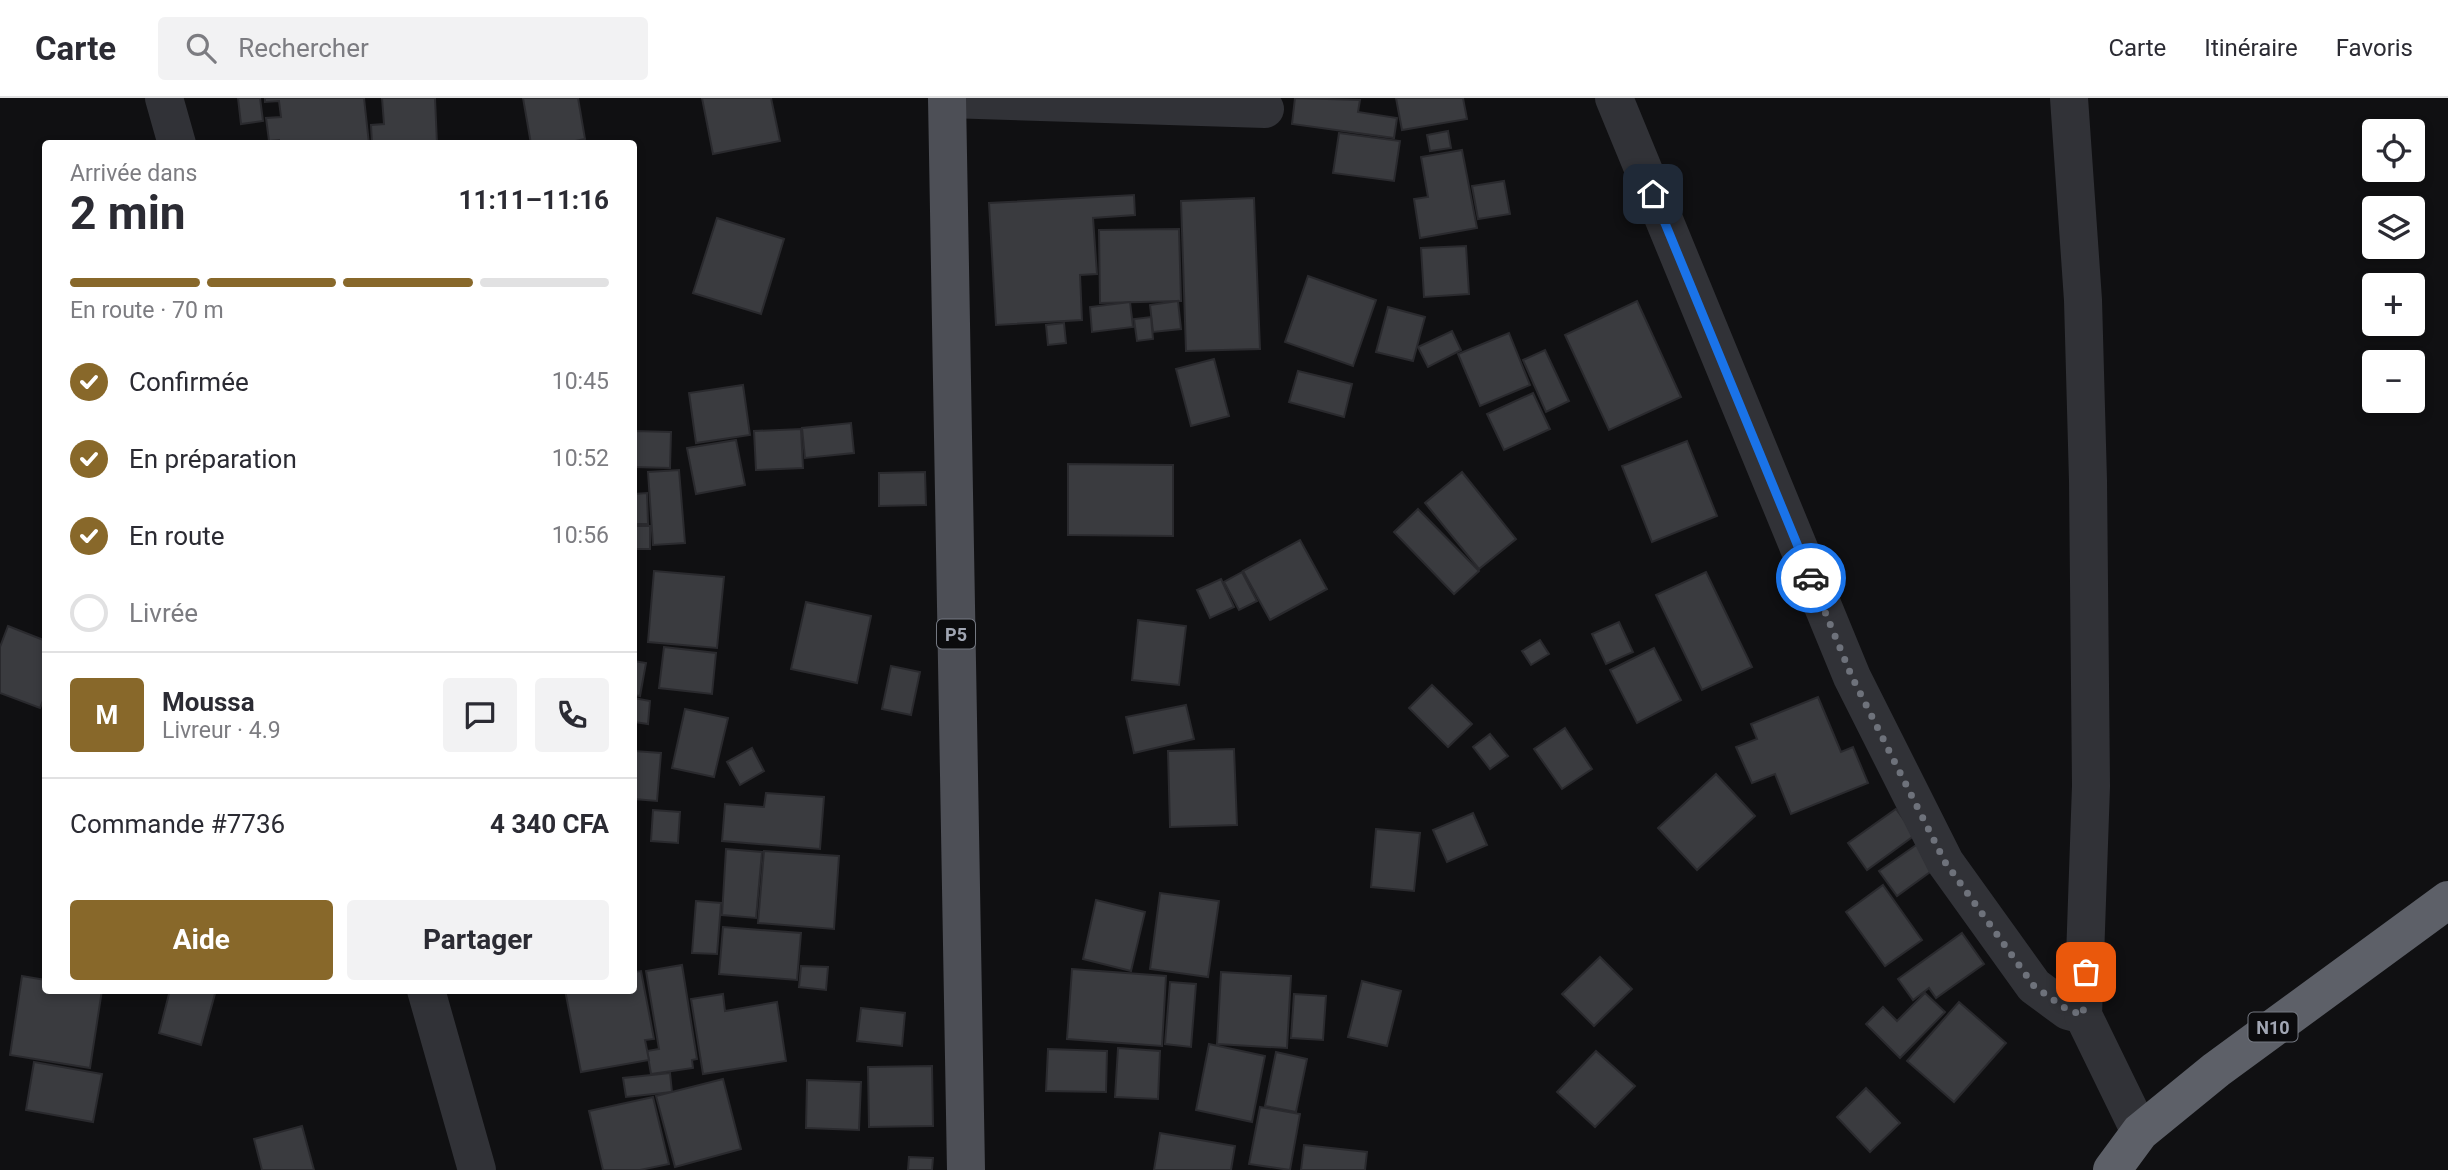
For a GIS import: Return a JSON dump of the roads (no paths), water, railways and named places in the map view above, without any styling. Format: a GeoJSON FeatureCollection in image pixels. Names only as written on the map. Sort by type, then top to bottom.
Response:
{"type":"FeatureCollection","features":[{"type":"Feature","properties":{"kind":"highway","name":"N10"},"geometry":{"type":"LineString","coordinates":[[2112,1170],[2140,1132],[2216,1070],[2448,900]]}},
{"type":"Feature","properties":{"kind":"main road","name":"P5"},"geometry":{"type":"LineString","coordinates":[[947,99],[966,1170]]}},
{"type":"Feature","properties":{"kind":"street"},"geometry":{"type":"LineString","coordinates":[[164,98],[176,140]]}},
{"type":"Feature","properties":{"kind":"street"},"geometry":{"type":"LineString","coordinates":[[1614,98],[1852,677],[1945,862],[2034,986],[2068,1010],[2083,1015]]}},
{"type":"Feature","properties":{"kind":"street"},"geometry":{"type":"LineString","coordinates":[[2069,98],[2083,300],[2088,481],[2091,786],[2083,1015],[2140,1132]]}},
{"type":"Feature","properties":{"kind":"street"},"geometry":{"type":"LineString","coordinates":[[947,99],[1265,109]]}},
{"type":"Feature","properties":{"kind":"street"},"geometry":{"type":"LineString","coordinates":[[427,994],[477,1170]]}}]}
